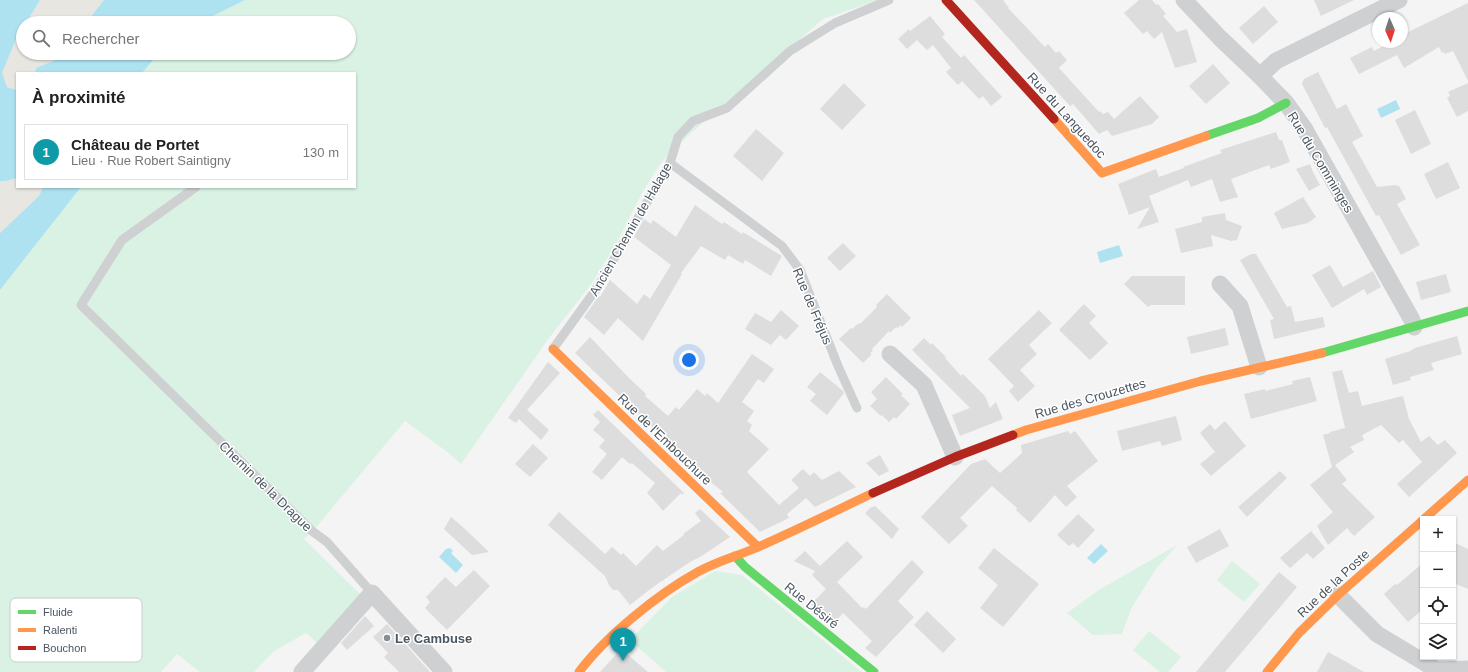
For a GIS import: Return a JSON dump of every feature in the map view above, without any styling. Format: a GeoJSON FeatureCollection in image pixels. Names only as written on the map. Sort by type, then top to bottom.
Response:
{"type":"FeatureCollection","features":[{"type":"Feature","properties":{"kind":"street","name":"Rue du Languedoc"},"geometry":{"type":"LineString","coordinates":[[946,0],[1102,172],[1258,118],[1286,103]]}},
{"type":"Feature","properties":{"kind":"street","name":"Rue du Comminges"},"geometry":{"type":"LineString","coordinates":[[1184,0],[1286,103],[1308,135],[1412,320],[1414,327]]}},
{"type":"Feature","properties":{"kind":"street"},"geometry":{"type":"LineString","coordinates":[[1260,76],[1276,61],[1399,0]]}},
{"type":"Feature","properties":{"kind":"street"},"geometry":{"type":"LineString","coordinates":[[1220,284],[1240,306],[1259,367]]}},
{"type":"Feature","properties":{"kind":"street","name":"Rue des Crouzettes"},"geometry":{"type":"LineString","coordinates":[[579,672],[588,660],[624,626],[660,597],[697,572],[758,547],[898,480],[1026,430],[1201,381],[1336,349],[1468,311]]}},
{"type":"Feature","properties":{"kind":"street","name":"Rue de l'Embouchure"},"geometry":{"type":"LineString","coordinates":[[553,349],[758,547]]}},
{"type":"Feature","properties":{"kind":"street"},"geometry":{"type":"LineString","coordinates":[[890,354],[924,385],[955,457]]}},
{"type":"Feature","properties":{"kind":"street","name":"Rue de la Poste"},"geometry":{"type":"LineString","coordinates":[[1426,516],[1468,480]]}},
{"type":"Feature","properties":{"kind":"street","name":"Rue de la Poste"},"geometry":{"type":"LineString","coordinates":[[1267,672],[1299,633],[1338,595],[1420,522]]}},
{"type":"Feature","properties":{"kind":"street","name":"Rue Désiré"},"geometry":{"type":"LineString","coordinates":[[735,556],[745,567],[874,672]]}},
{"type":"Feature","properties":{"kind":"street"},"geometry":{"type":"LineString","coordinates":[[302,672],[372,593]]}},
{"type":"Feature","properties":{"kind":"street","name":"Chemin de la Drague"},"geometry":{"type":"LineString","coordinates":[[372,593],[444,672]]}},
{"type":"Feature","properties":{"kind":"street"},"geometry":{"type":"LineString","coordinates":[[1338,595],[1377,634],[1437,670],[1468,669]]}},
{"type":"Feature","properties":{"kind":"lane","name":"Ancien Chemin de Halage"},"geometry":{"type":"LineString","coordinates":[[553,349],[597,288],[670,163],[678,136],[693,121],[727,108],[790,51],[835,23],[889,0]]}},
{"type":"Feature","properties":{"kind":"lane","name":"Rue de Fréjus"},"geometry":{"type":"LineString","coordinates":[[670,163],[782,246],[800,270],[838,366],[858,408]]}},
{"type":"Feature","properties":{"kind":"lane","name":"Chemin de la Drague"},"geometry":{"type":"LineString","coordinates":[[195,188],[122,240],[81,305],[312,531],[327,542],[372,593]]}},
{"type":"Feature","properties":{"kind":"green space"},"geometry":{"type":"Polygon","coordinates":[[[245,0],[878,0],[823,19],[690,134],[668,155],[658,167],[643,191],[616,244],[592,283],[549,338],[461,464],[450,454],[405,421],[318,525],[304,539],[364,598],[318,644],[306,633],[274,651],[254,672],[200,672],[177,654],[161,672],[0,672],[0,290],[80,188],[356,188],[356,72],[143,72],[153,60],[356,60],[356,16],[213,16],[245,0]]]}},
{"type":"Feature","properties":{"kind":"green space"},"geometry":{"type":"Polygon","coordinates":[[[1177,545],[1155,570],[1131,609],[1122,634],[1093,635],[1067,613],[1099,590],[1177,545]]]}},
{"type":"Feature","properties":{"kind":"green space"},"geometry":{"type":"Polygon","coordinates":[[[1232,561],[1260,584],[1244,602],[1217,580],[1232,561]]]}},
{"type":"Feature","properties":{"kind":"green space"},"geometry":{"type":"Polygon","coordinates":[[[715,571],[742,575],[862,672],[666,672],[630,640],[672,597],[715,571]]]}},
{"type":"Feature","properties":{"kind":"green space"},"geometry":{"type":"Polygon","coordinates":[[[1149,631],[1181,657],[1168,672],[1160,672],[1133,650],[1149,631]]]}},
{"type":"Feature","properties":{"kind":"sand"},"geometry":{"type":"Polygon","coordinates":[[[40,0],[104,0],[91,16],[30,16],[40,0]]]}},
{"type":"Feature","properties":{"kind":"sand"},"geometry":{"type":"Polygon","coordinates":[[[16,39],[16,60],[55,60],[36,68],[35,72],[16,72],[16,90],[7,87],[1,73],[16,39]]]}},
{"type":"Feature","properties":{"kind":"sand"},"geometry":{"type":"Polygon","coordinates":[[[16,178],[16,188],[43,188],[39,196],[0,233],[0,181],[16,178]]]}},
{"type":"Feature","properties":{"kind":"water"},"geometry":{"type":"Polygon","coordinates":[[[0,0],[40,0],[30,16],[16,16],[16,39],[2,73],[7,87],[16,90],[16,178],[0,181],[0,0]]]}},
{"type":"Feature","properties":{"kind":"water"},"geometry":{"type":"Polygon","coordinates":[[[104,0],[245,0],[213,16],[91,16],[104,0]]]}},
{"type":"Feature","properties":{"kind":"water"},"geometry":{"type":"Polygon","coordinates":[[[55,60],[153,60],[143,72],[35,72],[36,68],[55,60]]]}},
{"type":"Feature","properties":{"kind":"water"},"geometry":{"type":"Polygon","coordinates":[[[1396,100],[1400,109],[1381,118],[1377,109],[1396,100]]]}},
{"type":"Feature","properties":{"kind":"water"},"geometry":{"type":"Polygon","coordinates":[[[43,188],[80,188],[0,290],[0,233],[39,196],[43,188]]]}},
{"type":"Feature","properties":{"kind":"water"},"geometry":{"type":"Polygon","coordinates":[[[1119,245],[1123,256],[1100,263],[1097,252],[1119,245]]]}},
{"type":"Feature","properties":{"kind":"water"},"geometry":{"type":"Polygon","coordinates":[[[1101,544],[1108,551],[1094,564],[1087,558],[1101,544]]]}},
{"type":"Feature","properties":{"kind":"water"},"geometry":{"type":"Polygon","coordinates":[[[450,548],[453,551],[451,553],[463,565],[456,573],[439,557],[446,549],[450,548]]]}},
{"type":"Feature","properties":{"kind":"building"},"geometry":{"type":"Polygon","coordinates":[[[974,0],[1003,0],[1008,8],[1045,47],[1048,44],[1056,53],[1059,51],[1067,60],[1059,68],[1099,112],[1100,111],[1103,114],[1108,112],[1114,119],[1140,96],[1159,117],[1152,124],[1112,136],[1107,130],[1099,134],[1073,104],[1070,106],[974,0]]]}},
{"type":"Feature","properties":{"kind":"building"},"geometry":{"type":"Polygon","coordinates":[[[1139,0],[1152,0],[1156,5],[1158,4],[1166,14],[1163,16],[1177,32],[1187,29],[1197,62],[1175,68],[1162,32],[1154,39],[1147,31],[1143,34],[1124,13],[1139,0]]]}},
{"type":"Feature","properties":{"kind":"building"},"geometry":{"type":"Polygon","coordinates":[[[1314,0],[1354,0],[1321,16],[1314,0]]]}},
{"type":"Feature","properties":{"kind":"building"},"geometry":{"type":"Polygon","coordinates":[[[1468,3],[1468,81],[1453,51],[1445,54],[1444,52],[1442,53],[1439,47],[1404,68],[1397,55],[1359,74],[1350,58],[1372,47],[1374,51],[1379,48],[1408,48],[1408,32],[1468,3]]]}},
{"type":"Feature","properties":{"kind":"building"},"geometry":{"type":"Polygon","coordinates":[[[1264,6],[1278,22],[1253,44],[1239,28],[1264,6]]]}},
{"type":"Feature","properties":{"kind":"building"},"geometry":{"type":"Polygon","coordinates":[[[930,16],[945,34],[942,37],[961,58],[964,55],[1002,97],[991,106],[983,96],[979,99],[962,81],[958,85],[946,72],[951,68],[933,45],[927,50],[917,40],[907,49],[898,39],[909,29],[910,31],[930,16]]]}},
{"type":"Feature","properties":{"kind":"building"},"geometry":{"type":"Polygon","coordinates":[[[1213,64],[1230,83],[1206,104],[1189,86],[1213,64]]]}},
{"type":"Feature","properties":{"kind":"building"},"geometry":{"type":"Polygon","coordinates":[[[1318,72],[1337,109],[1346,104],[1363,136],[1352,142],[1377,187],[1399,186],[1406,199],[1397,204],[1420,245],[1401,255],[1379,215],[1376,216],[1327,127],[1325,128],[1302,84],[1304,79],[1318,72]]]}},
{"type":"Feature","properties":{"kind":"building"},"geometry":{"type":"Polygon","coordinates":[[[844,83],[866,105],[842,130],[820,109],[844,83]]]}},
{"type":"Feature","properties":{"kind":"building"},"geometry":{"type":"Polygon","coordinates":[[[1468,83],[1468,111],[1457,117],[1447,98],[1450,96],[1448,92],[1468,83]]]}},
{"type":"Feature","properties":{"kind":"building"},"geometry":{"type":"Polygon","coordinates":[[[1415,110],[1431,144],[1411,154],[1395,120],[1415,110]]]}},
{"type":"Feature","properties":{"kind":"building"},"geometry":{"type":"Polygon","coordinates":[[[756,129],[784,153],[762,181],[733,156],[756,129]]]}},
{"type":"Feature","properties":{"kind":"building"},"geometry":{"type":"Polygon","coordinates":[[[1276,132],[1279,140],[1282,140],[1290,162],[1271,169],[1269,165],[1231,179],[1238,197],[1220,202],[1212,179],[1191,187],[1188,180],[1149,196],[1159,222],[1137,229],[1150,207],[1129,215],[1118,184],[1156,169],[1159,177],[1222,153],[1220,150],[1276,132]]]}},
{"type":"Feature","properties":{"kind":"building"},"geometry":{"type":"Polygon","coordinates":[[[1448,162],[1460,188],[1436,199],[1424,174],[1448,162]]]}},
{"type":"Feature","properties":{"kind":"building"},"geometry":{"type":"Polygon","coordinates":[[[1310,164],[1320,185],[1309,191],[1296,169],[1310,164]]]}},
{"type":"Feature","properties":{"kind":"building"},"geometry":{"type":"Polygon","coordinates":[[[1303,197],[1316,217],[1308,223],[1282,229],[1274,213],[1303,197]]]}},
{"type":"Feature","properties":{"kind":"building"},"geometry":{"type":"Polygon","coordinates":[[[695,205],[722,224],[724,222],[742,234],[743,232],[782,256],[771,276],[745,260],[743,264],[728,255],[725,260],[701,246],[681,273],[682,274],[643,341],[618,318],[604,335],[584,317],[599,296],[600,297],[610,280],[637,304],[644,294],[650,299],[671,265],[634,237],[644,219],[651,224],[653,220],[676,237],[695,205]]]}},
{"type":"Feature","properties":{"kind":"building"},"geometry":{"type":"Polygon","coordinates":[[[1225,213],[1226,220],[1242,226],[1237,240],[1231,241],[1211,235],[1213,246],[1181,253],[1175,229],[1202,222],[1202,217],[1225,213]]]}},
{"type":"Feature","properties":{"kind":"building"},"geometry":{"type":"Polygon","coordinates":[[[843,243],[856,256],[840,271],[827,258],[843,243]]]}},
{"type":"Feature","properties":{"kind":"building"},"geometry":{"type":"Polygon","coordinates":[[[1251,254],[1256,254],[1287,307],[1291,306],[1295,322],[1323,317],[1325,327],[1274,339],[1270,320],[1274,319],[1240,260],[1251,254]]]}},
{"type":"Feature","properties":{"kind":"building"},"geometry":{"type":"Polygon","coordinates":[[[1330,265],[1343,287],[1373,271],[1381,287],[1367,295],[1364,289],[1332,308],[1312,275],[1330,265]]]}},
{"type":"Feature","properties":{"kind":"building"},"geometry":{"type":"Polygon","coordinates":[[[1446,274],[1451,292],[1421,300],[1416,282],[1446,274]]]}},
{"type":"Feature","properties":{"kind":"building"},"geometry":{"type":"Polygon","coordinates":[[[1132,276],[1185,276],[1185,305],[1151,305],[1148,307],[1124,284],[1132,276]]]}},
{"type":"Feature","properties":{"kind":"building"},"geometry":{"type":"Polygon","coordinates":[[[887,294],[911,318],[902,327],[900,325],[890,333],[889,331],[872,349],[873,350],[870,353],[872,354],[863,363],[839,339],[851,328],[852,329],[859,323],[860,324],[877,307],[876,305],[887,294]]]}},
{"type":"Feature","properties":{"kind":"building"},"geometry":{"type":"Polygon","coordinates":[[[1084,304],[1096,316],[1089,323],[1108,343],[1090,360],[1059,330],[1084,304]]]}},
{"type":"Feature","properties":{"kind":"building"},"geometry":{"type":"Polygon","coordinates":[[[781,310],[799,326],[786,340],[780,335],[771,345],[745,329],[755,313],[771,322],[781,310]]]}},
{"type":"Feature","properties":{"kind":"building"},"geometry":{"type":"Polygon","coordinates":[[[1039,310],[1052,323],[1029,345],[1037,354],[1020,370],[1035,386],[1018,402],[1009,391],[1014,386],[988,359],[1039,310]]]}},
{"type":"Feature","properties":{"kind":"building"},"geometry":{"type":"Polygon","coordinates":[[[1225,328],[1229,345],[1191,354],[1187,337],[1225,328]]]}},
{"type":"Feature","properties":{"kind":"building"},"geometry":{"type":"Polygon","coordinates":[[[1457,336],[1462,354],[1431,363],[1434,370],[1410,377],[1411,380],[1393,385],[1385,359],[1415,348],[1457,336]]]}},
{"type":"Feature","properties":{"kind":"building"},"geometry":{"type":"Polygon","coordinates":[[[590,337],[646,394],[645,396],[668,416],[676,407],[679,410],[697,389],[705,396],[707,393],[718,403],[752,354],[774,369],[764,383],[758,379],[742,402],[754,411],[747,421],[752,425],[749,431],[769,449],[747,472],[779,505],[799,488],[791,480],[803,469],[810,476],[814,472],[822,480],[839,471],[856,487],[815,507],[806,498],[787,514],[789,518],[760,532],[720,493],[723,492],[701,474],[575,353],[590,337]]]}},
{"type":"Feature","properties":{"kind":"building"},"geometry":{"type":"Polygon","coordinates":[[[924,338],[931,345],[932,343],[946,357],[945,358],[961,376],[963,374],[985,396],[990,408],[996,402],[1003,419],[960,436],[952,415],[970,408],[912,350],[924,338]]]}},
{"type":"Feature","properties":{"kind":"building"},"geometry":{"type":"Polygon","coordinates":[[[548,362],[560,373],[527,410],[549,430],[541,440],[519,419],[516,423],[508,418],[548,362]]]}},
{"type":"Feature","properties":{"kind":"building"},"geometry":{"type":"Polygon","coordinates":[[[1342,370],[1349,393],[1358,391],[1362,406],[1403,396],[1409,419],[1421,442],[1429,436],[1438,445],[1445,440],[1457,453],[1409,497],[1397,484],[1422,462],[1403,440],[1399,443],[1381,425],[1362,435],[1364,440],[1350,447],[1354,452],[1335,465],[1347,480],[1342,484],[1375,517],[1354,536],[1347,528],[1328,545],[1317,526],[1333,512],[1310,485],[1332,467],[1323,435],[1345,428],[1332,372],[1342,370]]]}},
{"type":"Feature","properties":{"kind":"building"},"geometry":{"type":"Polygon","coordinates":[[[820,372],[844,393],[827,415],[810,401],[816,394],[807,387],[820,372]]]}},
{"type":"Feature","properties":{"kind":"building"},"geometry":{"type":"Polygon","coordinates":[[[886,377],[903,394],[901,395],[910,404],[896,419],[894,417],[889,422],[870,406],[877,399],[871,392],[886,377]]]}},
{"type":"Feature","properties":{"kind":"building"},"geometry":{"type":"Polygon","coordinates":[[[1310,377],[1317,401],[1251,419],[1244,394],[1265,389],[1265,391],[1293,384],[1292,381],[1310,377]]]}},
{"type":"Feature","properties":{"kind":"building"},"geometry":{"type":"Polygon","coordinates":[[[598,410],[684,493],[682,495],[681,493],[663,511],[647,493],[655,483],[632,463],[630,464],[622,457],[602,480],[592,472],[607,454],[599,447],[605,440],[593,430],[600,422],[593,415],[598,410]]]}},
{"type":"Feature","properties":{"kind":"building"},"geometry":{"type":"Polygon","coordinates":[[[1176,416],[1182,440],[1162,446],[1160,441],[1122,451],[1117,431],[1176,416]]]}},
{"type":"Feature","properties":{"kind":"building"},"geometry":{"type":"Polygon","coordinates":[[[1225,421],[1246,446],[1211,476],[1200,464],[1215,452],[1200,433],[1210,424],[1215,430],[1225,421]]]}},
{"type":"Feature","properties":{"kind":"building"},"geometry":{"type":"Polygon","coordinates":[[[1068,431],[1070,434],[1075,431],[1098,461],[1067,486],[1077,497],[1066,507],[1055,495],[1030,523],[1016,510],[1017,508],[992,486],[960,518],[968,526],[949,544],[921,517],[971,464],[985,459],[1000,473],[1022,453],[1021,445],[1068,431]]]}},
{"type":"Feature","properties":{"kind":"building"},"geometry":{"type":"Polygon","coordinates":[[[533,444],[548,458],[530,477],[515,464],[533,444]]]}},
{"type":"Feature","properties":{"kind":"building"},"geometry":{"type":"Polygon","coordinates":[[[880,455],[889,471],[879,476],[866,463],[880,455]]]}},
{"type":"Feature","properties":{"kind":"building"},"geometry":{"type":"Polygon","coordinates":[[[1280,471],[1287,478],[1247,517],[1238,507],[1280,471]]]}},
{"type":"Feature","properties":{"kind":"building"},"geometry":{"type":"Polygon","coordinates":[[[875,506],[899,529],[892,539],[865,513],[870,508],[875,506]]]}},
{"type":"Feature","properties":{"kind":"building"},"geometry":{"type":"Polygon","coordinates":[[[700,509],[730,537],[653,587],[630,605],[618,590],[613,590],[605,576],[548,525],[559,512],[605,554],[612,547],[621,555],[623,553],[636,566],[657,545],[663,551],[701,521],[695,513],[700,509]]]}},
{"type":"Feature","properties":{"kind":"building"},"geometry":{"type":"Polygon","coordinates":[[[1078,514],[1095,530],[1078,548],[1073,543],[1069,546],[1057,535],[1078,514]]]}},
{"type":"Feature","properties":{"kind":"building"},"geometry":{"type":"Polygon","coordinates":[[[451,517],[489,552],[472,555],[444,529],[451,517]]]}},
{"type":"Feature","properties":{"kind":"building"},"geometry":{"type":"Polygon","coordinates":[[[1220,529],[1229,546],[1196,563],[1187,547],[1220,529]]]}},
{"type":"Feature","properties":{"kind":"building"},"geometry":{"type":"Polygon","coordinates":[[[1311,531],[1325,548],[1313,559],[1307,553],[1290,568],[1280,558],[1311,531]]]}},
{"type":"Feature","properties":{"kind":"building"},"geometry":{"type":"Polygon","coordinates":[[[847,541],[863,557],[837,582],[862,608],[864,607],[866,609],[912,560],[924,572],[898,601],[914,617],[876,657],[865,648],[872,641],[843,613],[834,623],[811,604],[826,589],[812,575],[815,571],[794,561],[805,551],[820,566],[847,541]]]}},
{"type":"Feature","properties":{"kind":"building"},"geometry":{"type":"Polygon","coordinates":[[[1456,543],[1468,549],[1468,589],[1456,584],[1456,543]]]}},
{"type":"Feature","properties":{"kind":"building"},"geometry":{"type":"Polygon","coordinates":[[[994,548],[1039,584],[1003,627],[980,608],[998,585],[978,568],[994,548]]]}},
{"type":"Feature","properties":{"kind":"building"},"geometry":{"type":"Polygon","coordinates":[[[1420,566],[1420,612],[1408,622],[1384,594],[1395,584],[1397,585],[1420,566]]]}},
{"type":"Feature","properties":{"kind":"building"},"geometry":{"type":"Polygon","coordinates":[[[474,570],[490,586],[447,630],[425,608],[430,602],[426,597],[445,577],[456,587],[474,570]]]}},
{"type":"Feature","properties":{"kind":"building"},"geometry":{"type":"Polygon","coordinates":[[[1279,572],[1297,587],[1225,672],[1196,672],[1279,572]]]}},
{"type":"Feature","properties":{"kind":"building"},"geometry":{"type":"Polygon","coordinates":[[[927,611],[956,639],[943,653],[914,625],[927,611]]]}},
{"type":"Feature","properties":{"kind":"building"},"geometry":{"type":"Polygon","coordinates":[[[365,616],[374,626],[347,650],[341,643],[365,616]]]}},
{"type":"Feature","properties":{"kind":"building"},"geometry":{"type":"Polygon","coordinates":[[[387,624],[430,672],[399,672],[384,657],[388,653],[373,637],[387,624]]]}},
{"type":"Feature","properties":{"kind":"building"},"geometry":{"type":"Polygon","coordinates":[[[621,649],[648,672],[600,672],[621,649]]]}},
{"type":"Feature","properties":{"kind":"building"},"geometry":{"type":"Polygon","coordinates":[[[1328,652],[1341,659],[1364,672],[1317,672],[1328,652]]]}},
{"type":"Feature","properties":{"kind":"traffic: fast"},"geometry":{"type":"LineString","coordinates":[[1206,136],[1258,118],[1286,103]]}},
{"type":"Feature","properties":{"kind":"traffic: fast"},"geometry":{"type":"LineString","coordinates":[[1322,353],[1468,311]]}},
{"type":"Feature","properties":{"kind":"traffic: fast"},"geometry":{"type":"LineString","coordinates":[[735,556],[745,567],[874,672]]}},
{"type":"Feature","properties":{"kind":"traffic: slow"},"geometry":{"type":"LineString","coordinates":[[1054,119],[1102,173],[1206,136]]}},
{"type":"Feature","properties":{"kind":"traffic: slow"},"geometry":{"type":"LineString","coordinates":[[553,349],[758,547]]}},
{"type":"Feature","properties":{"kind":"traffic: slow"},"geometry":{"type":"LineString","coordinates":[[1013,435],[1026,430],[1201,381],[1322,353]]}},
{"type":"Feature","properties":{"kind":"traffic: slow"},"geometry":{"type":"LineString","coordinates":[[1427,516],[1468,480]]}},
{"type":"Feature","properties":{"kind":"traffic: slow"},"geometry":{"type":"LineString","coordinates":[[579,672],[617,631],[649,604],[681,582],[703,569],[773,541],[873,493]]}},
{"type":"Feature","properties":{"kind":"traffic: slow"},"geometry":{"type":"LineString","coordinates":[[1267,672],[1299,633],[1338,595],[1420,523]]}},
{"type":"Feature","properties":{"kind":"traffic: jam"},"geometry":{"type":"LineString","coordinates":[[946,0],[1054,119]]}},
{"type":"Feature","properties":{"kind":"traffic: jam"},"geometry":{"type":"LineString","coordinates":[[873,493],[955,457],[1013,435]]}},
{"type":"Feature","properties":{"kind":"place","name":"Le Cambuse"},"geometry":{"type":"Point","coordinates":[387,638]}},
{"type":"Feature","properties":{"kind":"place","name":"Château de Portet"},"geometry":{"type":"Point","coordinates":[623,661]}}]}
